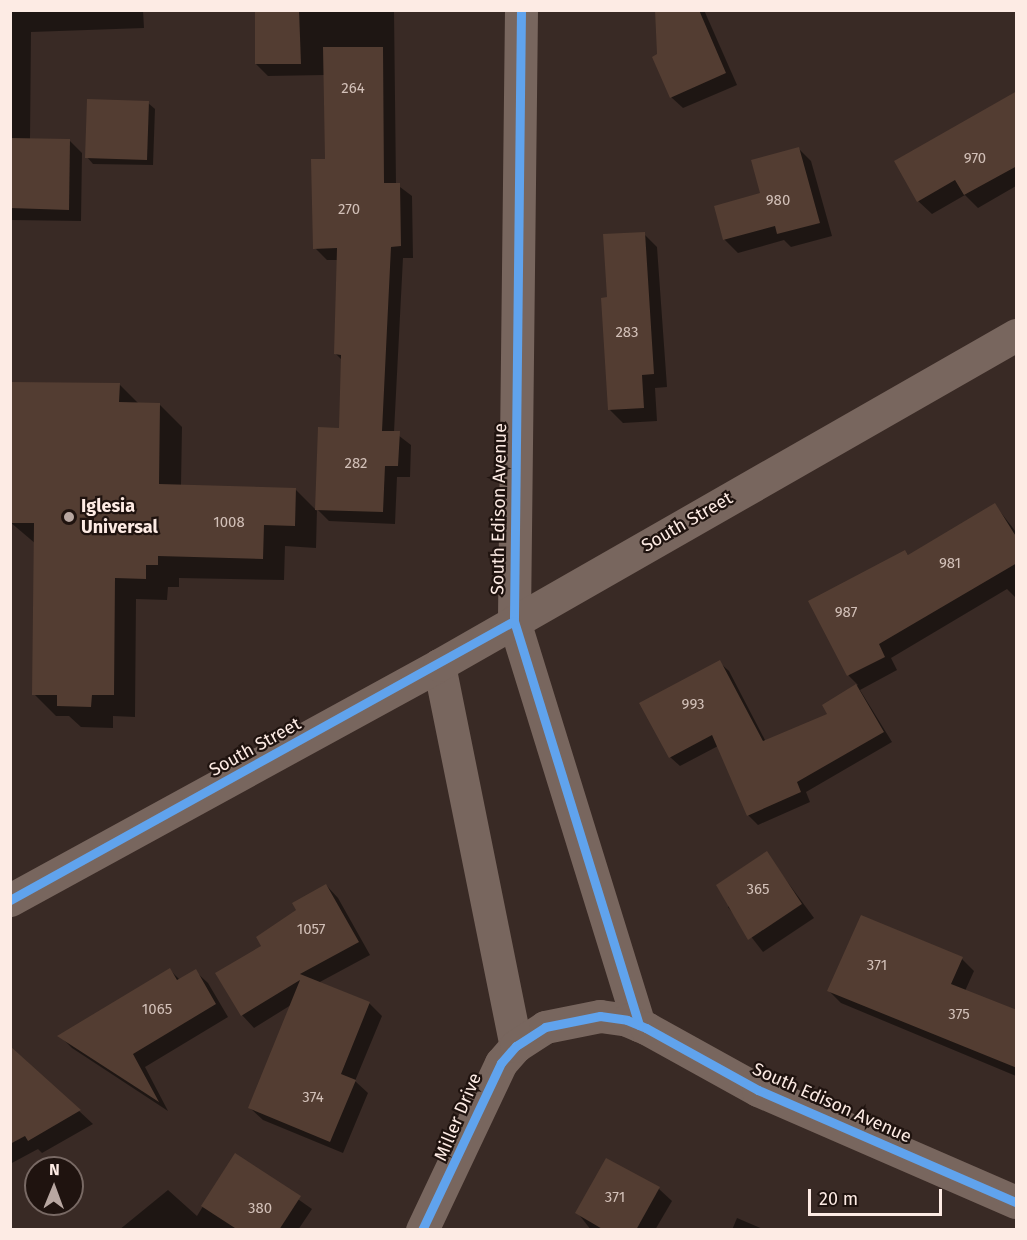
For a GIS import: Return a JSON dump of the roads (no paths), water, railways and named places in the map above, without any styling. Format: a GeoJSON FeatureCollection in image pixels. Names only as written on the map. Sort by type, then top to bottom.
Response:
{"type":"FeatureCollection","features":[{"type":"Feature","properties":{"kind":"street","name":"South Edison Avenue"},"geometry":{"type":"LineString","coordinates":[[521,10],[514,621],[639,1025]]}},
{"type":"Feature","properties":{"kind":"street","name":"South Street"},"geometry":{"type":"LineString","coordinates":[[10,900],[439,665],[1017,334]]}},
{"type":"Feature","properties":{"kind":"street"},"geometry":{"type":"LineString","coordinates":[[439,665],[516,1046]]}},
{"type":"Feature","properties":{"kind":"street","name":"South Edison Avenue"},"geometry":{"type":"LineString","coordinates":[[573,1018],[614,1017],[639,1025],[758,1090],[1017,1202]]}},
{"type":"Feature","properties":{"kind":"street","name":"Miller Drive"},"geometry":{"type":"LineString","coordinates":[[422,1230],[447,1183],[494,1073],[516,1046],[544,1027],[573,1018]]}},
{"type":"Feature","properties":{"kind":"place","name":"Iglesia Universal"},"geometry":{"type":"Point","coordinates":[69,517]}}]}
